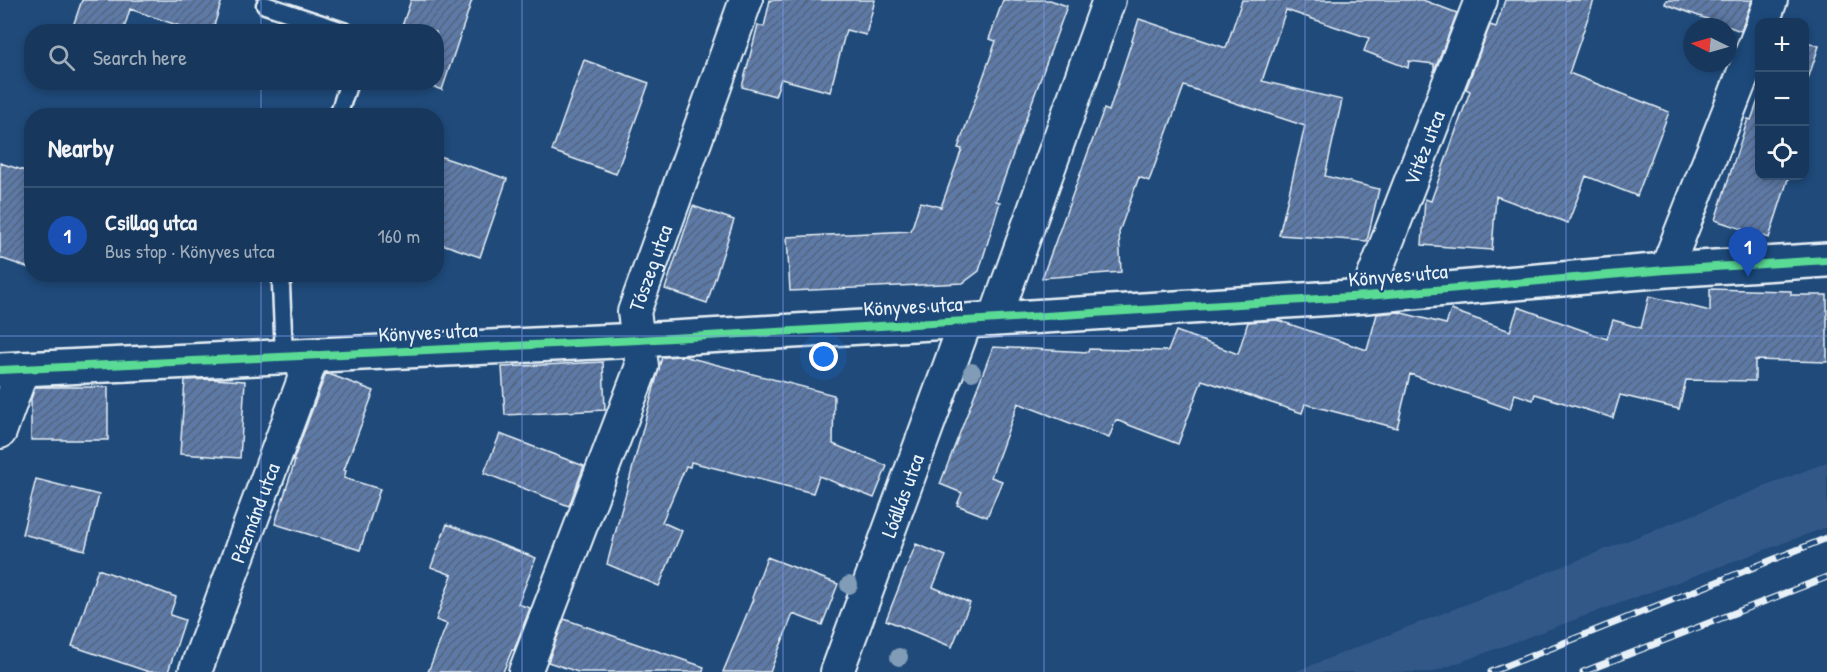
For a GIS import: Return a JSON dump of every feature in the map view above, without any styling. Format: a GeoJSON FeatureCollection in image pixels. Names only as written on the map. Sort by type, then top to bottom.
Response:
{"type":"FeatureCollection","features":[{"type":"Feature","properties":{"kind":"street","name":"Tószeg utca"},"geometry":{"type":"LineString","coordinates":[[525,672],[642,366],[634,312],[746,0]]}},
{"type":"Feature","properties":{"kind":"street","name":"Lóállás utca"},"geometry":{"type":"LineString","coordinates":[[837,672],[981,320],[1108,0]]}},
{"type":"Feature","properties":{"kind":"street","name":"Vitéz utca"},"geometry":{"type":"LineString","coordinates":[[1366,296],[1481,0]]}},
{"type":"Feature","properties":{"kind":"street"},"geometry":{"type":"LineString","coordinates":[[1765,18],[1772,0]]}},
{"type":"Feature","properties":{"kind":"street"},"geometry":{"type":"LineString","coordinates":[[1666,270],[1755,44]]}},
{"type":"Feature","properties":{"kind":"street","name":"Könyves utca"},"geometry":{"type":"LineString","coordinates":[[11,369],[638,340],[981,320],[1366,296],[1666,270],[1827,260]]}},
{"type":"Feature","properties":{"kind":"street","name":"Pázmánd utca"},"geometry":{"type":"LineString","coordinates":[[195,672],[298,356]]}},
{"type":"Feature","properties":{"kind":"street"},"geometry":{"type":"LineString","coordinates":[[0,432],[11,369]]}},
{"type":"Feature","properties":{"kind":"lane"},"geometry":{"type":"LineString","coordinates":[[265,5],[322,24]]}},
{"type":"Feature","properties":{"kind":"lane"},"geometry":{"type":"LineString","coordinates":[[341,108],[346,90]]}},
{"type":"Feature","properties":{"kind":"lane"},"geometry":{"type":"LineString","coordinates":[[282,282],[298,356]]}},
{"type":"Feature","properties":{"kind":"shaded area"},"geometry":{"type":"Polygon","coordinates":[[[1827,462],[1827,527],[1433,672],[1294,672],[1827,462]]]}},
{"type":"Feature","properties":{"kind":"building"},"geometry":{"type":"Polygon","coordinates":[[[82,0],[222,0],[214,24],[174,24],[130,9],[125,24],[74,24],[82,0]]]}},
{"type":"Feature","properties":{"kind":"building"},"geometry":{"type":"Polygon","coordinates":[[[411,0],[472,0],[444,84],[444,24],[403,24],[411,0]]]}},
{"type":"Feature","properties":{"kind":"building"},"geometry":{"type":"Polygon","coordinates":[[[770,0],[875,0],[866,35],[846,30],[830,92],[781,79],[775,96],[742,87],[758,25],[764,27],[770,0]]]}},
{"type":"Feature","properties":{"kind":"building"},"geometry":{"type":"Polygon","coordinates":[[[1003,0],[1050,0],[1067,6],[996,201],[1000,202],[979,271],[963,283],[790,291],[787,237],[911,231],[920,202],[941,207],[962,149],[958,148],[996,41],[989,39],[1003,0]]]}},
{"type":"Feature","properties":{"kind":"building"},"geometry":{"type":"Polygon","coordinates":[[[1242,0],[1423,0],[1457,13],[1434,72],[1434,64],[1409,61],[1408,68],[1364,51],[1369,38],[1286,10],[1262,81],[1342,100],[1325,176],[1379,189],[1367,241],[1279,235],[1305,126],[1184,86],[1149,181],[1139,177],[1119,232],[1121,272],[1042,278],[1104,109],[1109,111],[1139,19],[1226,48],[1242,0]]]}},
{"type":"Feature","properties":{"kind":"building"},"geometry":{"type":"Polygon","coordinates":[[[1505,0],[1594,0],[1569,73],[1669,112],[1637,196],[1586,176],[1568,223],[1496,196],[1492,250],[1422,245],[1425,199],[1431,201],[1470,91],[1466,89],[1490,25],[1496,27],[1505,0]]]}},
{"type":"Feature","properties":{"kind":"building"},"geometry":{"type":"Polygon","coordinates":[[[1666,0],[1752,0],[1741,31],[1737,30],[1737,18],[1704,18],[1665,4],[1666,0]]]}},
{"type":"Feature","properties":{"kind":"building"},"geometry":{"type":"Polygon","coordinates":[[[1809,43],[1819,46],[1809,76],[1809,43]]]}},
{"type":"Feature","properties":{"kind":"building"},"geometry":{"type":"Polygon","coordinates":[[[584,60],[649,83],[616,174],[552,151],[584,60]]]}},
{"type":"Feature","properties":{"kind":"building"},"geometry":{"type":"Polygon","coordinates":[[[1755,109],[1755,180],[1788,180],[1769,238],[1715,220],[1748,119],[1751,120],[1755,109]]]}},
{"type":"Feature","properties":{"kind":"building"},"geometry":{"type":"Polygon","coordinates":[[[444,158],[507,179],[480,257],[444,245],[444,158]]]}},
{"type":"Feature","properties":{"kind":"building"},"geometry":{"type":"Polygon","coordinates":[[[0,163],[24,170],[24,266],[0,258],[0,163]]]}},
{"type":"Feature","properties":{"kind":"building"},"geometry":{"type":"Polygon","coordinates":[[[693,206],[734,220],[707,303],[665,289],[693,206]]]}},
{"type":"Feature","properties":{"kind":"building"},"geometry":{"type":"Polygon","coordinates":[[[1710,289],[1791,291],[1791,295],[1827,295],[1827,362],[1755,360],[1755,381],[1686,380],[1679,409],[1620,395],[1613,418],[1535,394],[1533,400],[1515,394],[1510,409],[1410,374],[1397,428],[1305,404],[1302,413],[1202,380],[1178,444],[1116,420],[1109,438],[1018,403],[991,477],[1002,481],[987,517],[957,505],[962,493],[940,484],[993,347],[1088,352],[1089,349],[1168,351],[1176,331],[1238,354],[1248,322],[1277,320],[1367,350],[1377,314],[1398,312],[1446,324],[1451,310],[1510,331],[1518,307],[1607,339],[1613,320],[1641,328],[1649,296],[1710,311],[1710,289]]]}},
{"type":"Feature","properties":{"kind":"building"},"geometry":{"type":"Polygon","coordinates":[[[683,356],[834,395],[833,444],[887,466],[874,498],[819,476],[813,493],[691,462],[690,467],[686,466],[662,522],[682,531],[659,586],[607,564],[662,357],[683,356]]]}},
{"type":"Feature","properties":{"kind":"building"},"geometry":{"type":"Polygon","coordinates":[[[603,362],[605,410],[505,415],[502,367],[603,362]]]}},
{"type":"Feature","properties":{"kind":"building"},"geometry":{"type":"Polygon","coordinates":[[[326,373],[374,391],[344,470],[346,471],[344,478],[380,489],[360,550],[275,524],[295,461],[293,461],[326,373]]]}},
{"type":"Feature","properties":{"kind":"building"},"geometry":{"type":"Polygon","coordinates":[[[185,380],[245,381],[240,458],[180,454],[185,380]]]}},
{"type":"Feature","properties":{"kind":"building"},"geometry":{"type":"Polygon","coordinates":[[[35,387],[108,387],[108,440],[31,440],[31,399],[35,387]]]}},
{"type":"Feature","properties":{"kind":"building"},"geometry":{"type":"Polygon","coordinates":[[[500,434],[584,466],[569,506],[484,473],[500,434]]]}},
{"type":"Feature","properties":{"kind":"building"},"geometry":{"type":"Polygon","coordinates":[[[36,479],[99,495],[85,550],[22,534],[36,479]]]}},
{"type":"Feature","properties":{"kind":"building"},"geometry":{"type":"Polygon","coordinates":[[[447,524],[536,558],[518,604],[530,608],[503,672],[428,672],[447,624],[436,620],[452,575],[431,567],[447,524]]]}},
{"type":"Feature","properties":{"kind":"building"},"geometry":{"type":"Polygon","coordinates":[[[916,544],[946,556],[933,587],[970,603],[952,647],[886,620],[916,544]]]}},
{"type":"Feature","properties":{"kind":"building"},"geometry":{"type":"Polygon","coordinates":[[[767,557],[838,584],[822,625],[793,614],[770,672],[723,672],[753,599],[767,557]]]}},
{"type":"Feature","properties":{"kind":"building"},"geometry":{"type":"Polygon","coordinates":[[[98,569],[176,597],[170,615],[185,620],[168,672],[149,672],[72,646],[98,569]]]}},
{"type":"Feature","properties":{"kind":"building"},"geometry":{"type":"Polygon","coordinates":[[[564,619],[704,667],[703,672],[578,672],[548,662],[564,619]]]}},
{"type":"Feature","properties":{"kind":"railway"},"geometry":{"type":"LineString","coordinates":[[1491,672],[1827,538]]}},
{"type":"Feature","properties":{"kind":"railway"},"geometry":{"type":"LineString","coordinates":[[1583,672],[1827,577]]}},
{"type":"Feature","properties":{"kind":"cycle path"},"geometry":{"type":"LineString","coordinates":[[0,370],[638,340],[966,321],[1366,296],[1666,270],[1827,260]]}},
{"type":"Feature","properties":{"kind":"place","name":"Csillag utca"},"geometry":{"type":"Point","coordinates":[1748,277]}}]}
